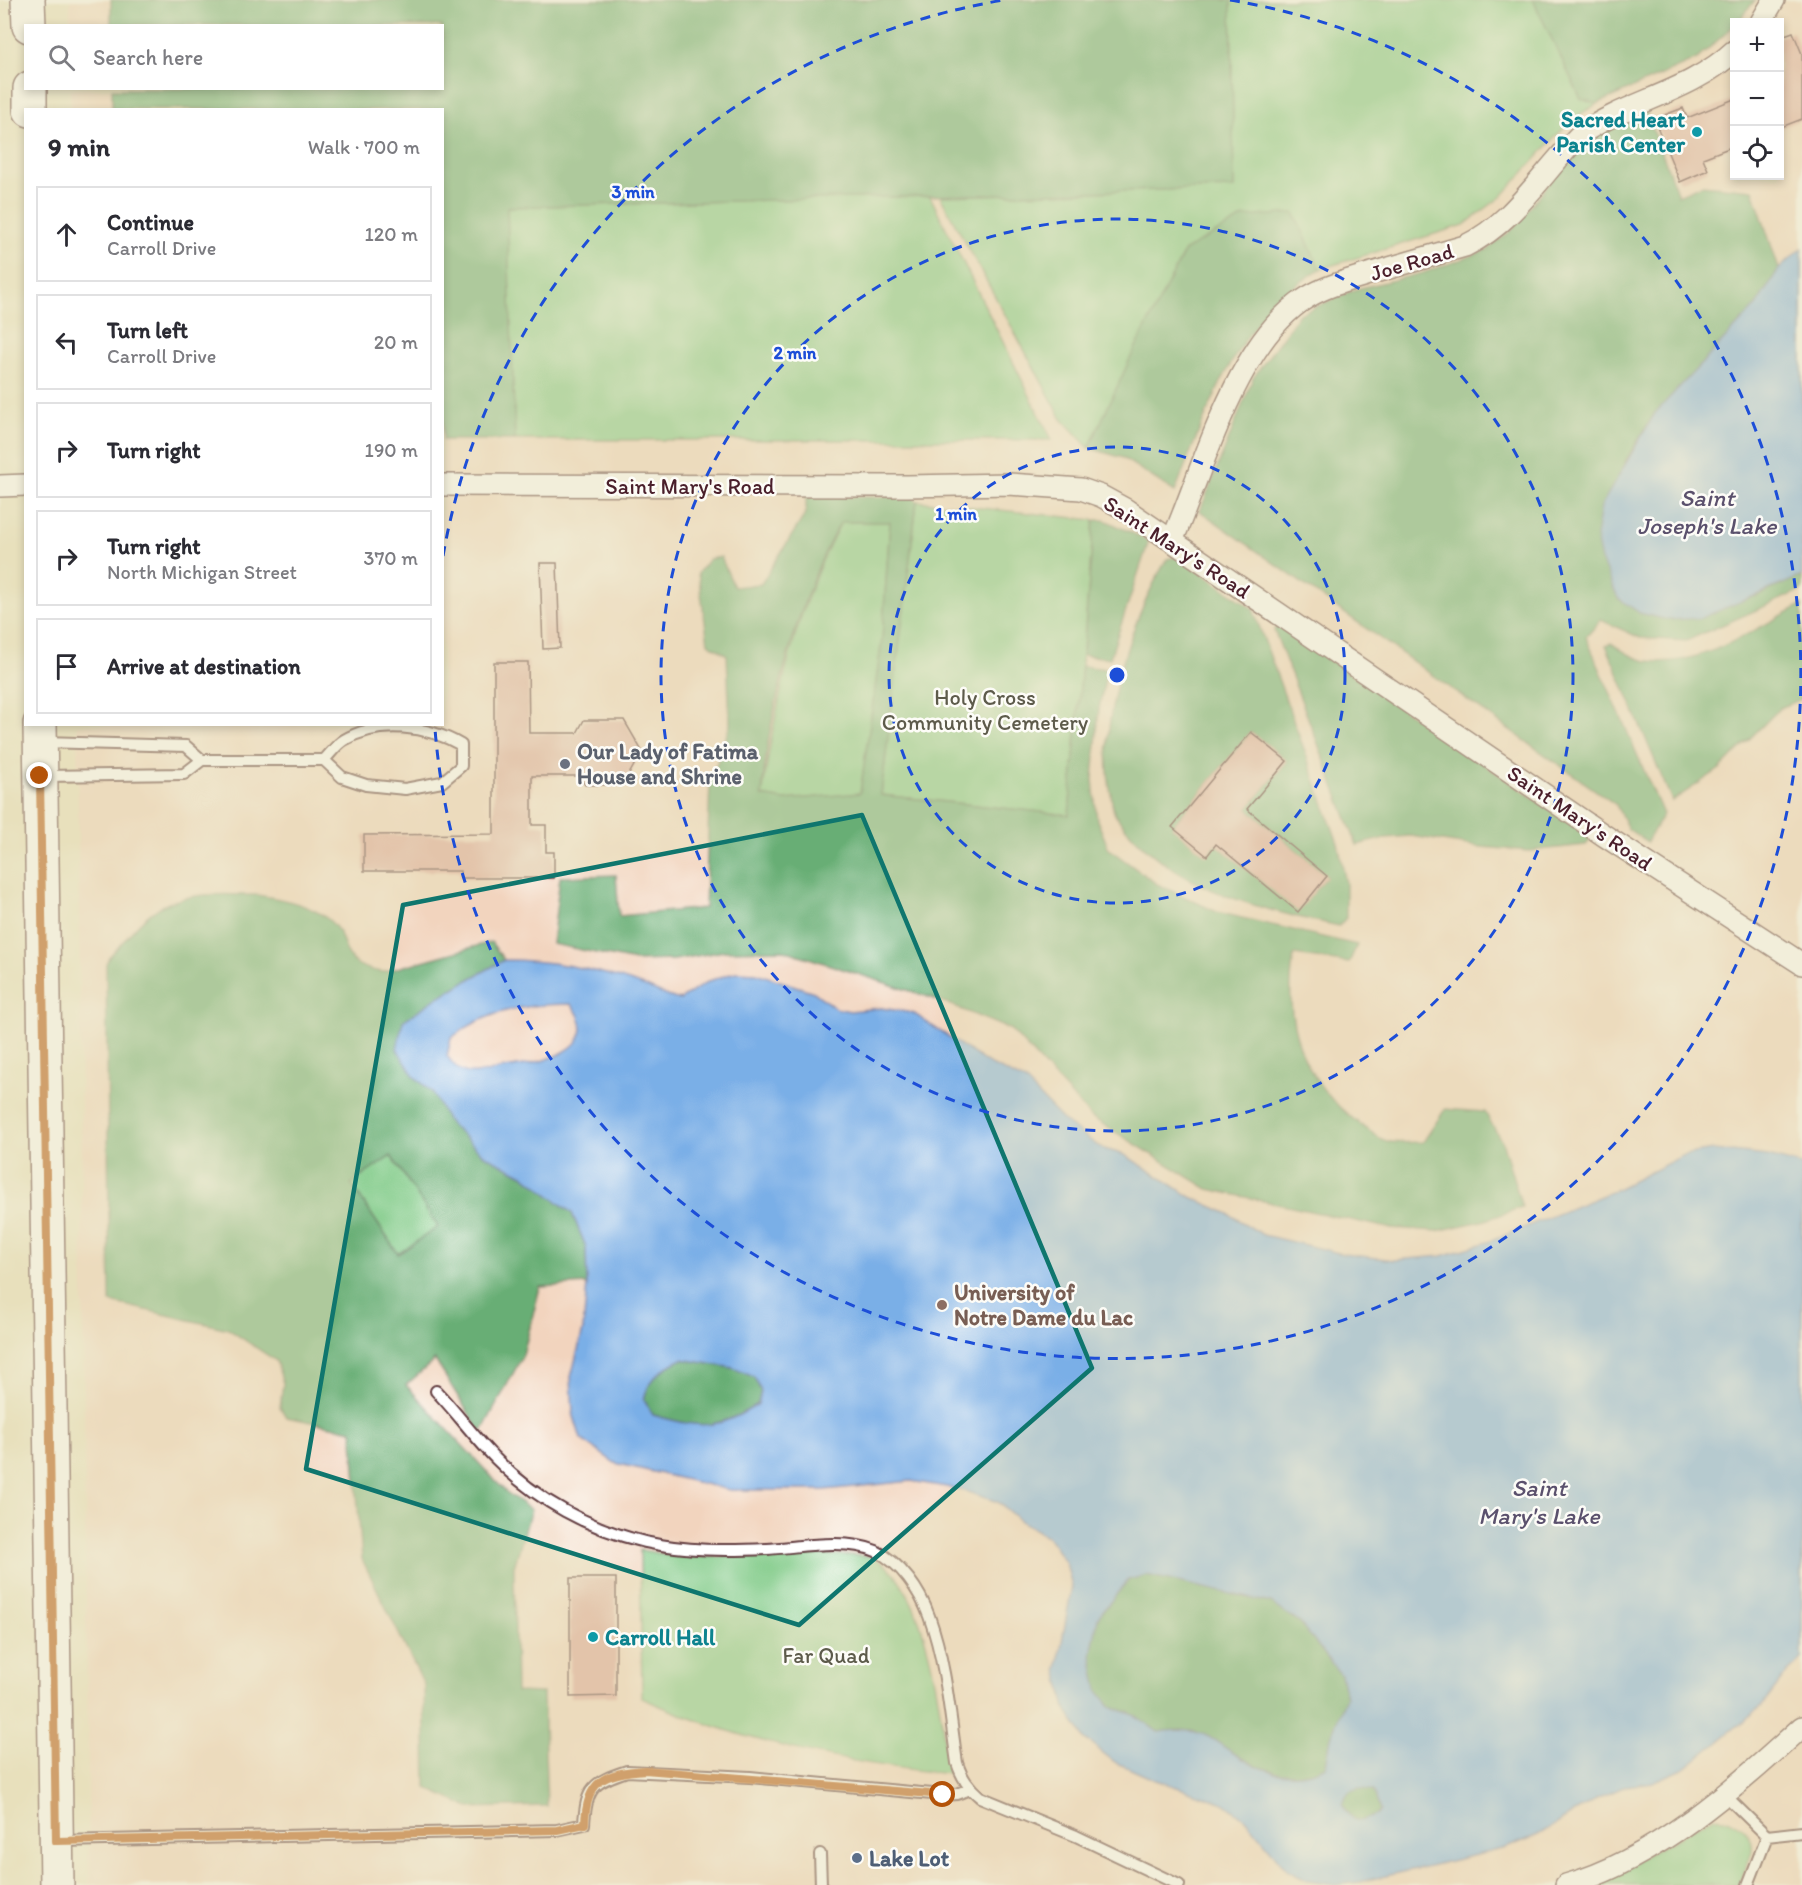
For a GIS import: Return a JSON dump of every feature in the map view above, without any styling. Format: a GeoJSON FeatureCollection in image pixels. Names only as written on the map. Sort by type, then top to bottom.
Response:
{"type":"FeatureCollection","features":[{"type":"Feature","properties":{"kind":"main road"},"geometry":{"type":"LineString","coordinates":[[28,0],[29,24]]}},
{"type":"Feature","properties":{"kind":"main road"},"geometry":{"type":"LineString","coordinates":[[30,90],[30,108]]}},
{"type":"Feature","properties":{"kind":"main road"},"geometry":{"type":"LineString","coordinates":[[40,733],[57,1885]]}},
{"type":"Feature","properties":{"kind":"street"},"geometry":{"type":"LineString","coordinates":[[1763,18],[1774,0]]}},
{"type":"Feature","properties":{"kind":"street","name":"Joe Road"},"geometry":{"type":"LineString","coordinates":[[1172,541],[1222,413],[1238,383],[1280,319],[1293,307],[1330,286],[1479,240],[1507,219],[1581,134],[1595,124],[1680,89],[1730,54]]}},
{"type":"Feature","properties":{"kind":"street"},"geometry":{"type":"LineString","coordinates":[[0,486],[24,484]]}},
{"type":"Feature","properties":{"kind":"street","name":"Saint Mary's Road"},"geometry":{"type":"LineString","coordinates":[[444,485],[907,486],[1010,484],[1081,489],[1101,496],[1172,541],[1605,836],[1802,964]]}},
{"type":"Feature","properties":{"kind":"street"},"geometry":{"type":"LineString","coordinates":[[1566,1885],[1581,1881],[1646,1848],[1724,1794],[1802,1727]]}},
{"type":"Feature","properties":{"kind":"lane"},"geometry":{"type":"LineString","coordinates":[[40,776],[184,774],[202,760],[324,760],[342,777],[366,785],[405,789],[442,783],[461,766],[461,745],[444,735],[414,728],[373,730],[343,740],[324,760]]}},
{"type":"Feature","properties":{"kind":"lane"},"geometry":{"type":"LineString","coordinates":[[40,733],[186,746],[202,760]]}},
{"type":"Feature","properties":{"kind":"lane"},"geometry":{"type":"LineString","coordinates":[[436,1391],[509,1472],[537,1494],[571,1515],[607,1530],[644,1542],[675,1548],[721,1551],[859,1546],[889,1558],[902,1570],[918,1592],[929,1616],[939,1651],[957,1763],[961,1776],[970,1789],[981,1797],[1076,1836],[1179,1885]]}},
{"type":"Feature","properties":{"kind":"lane"},"geometry":{"type":"LineString","coordinates":[[56,1841],[504,1833],[557,1830],[585,1824],[585,1800],[592,1788],[608,1777],[627,1771],[750,1777],[943,1795],[957,1794],[970,1789]]}},
{"type":"Feature","properties":{"kind":"lane"},"geometry":{"type":"LineString","coordinates":[[1724,1794],[1767,1836]]}},
{"type":"Feature","properties":{"kind":"lane"},"geometry":{"type":"LineString","coordinates":[[1767,1836],[1802,1832]]}},
{"type":"Feature","properties":{"kind":"lane"},"geometry":{"type":"LineString","coordinates":[[1748,1885],[1767,1836]]}},
{"type":"Feature","properties":{"kind":"lane"},"geometry":{"type":"LineString","coordinates":[[820,1854],[821,1885]]}},
{"type":"Feature","properties":{"kind":"highlighted area"},"geometry":{"type":"Polygon","coordinates":[[[862,815],[1092,1368],[799,1625],[306,1469],[403,905],[862,815]]]}},
{"type":"Feature","properties":{"kind":"shaded area","name":"University of Notre Dame du Lac"},"geometry":{"type":"Polygon","coordinates":[[[70,0],[1802,0],[1802,1885],[89,1885],[77,726],[444,726],[444,108],[71,108],[70,90],[444,90],[444,24],[70,24],[70,0]]]}},
{"type":"Feature","properties":{"kind":"green space"},"geometry":{"type":"Polygon","coordinates":[[[111,0],[1231,0],[1234,188],[507,207],[515,440],[444,440],[444,108],[112,108],[112,90],[444,90],[444,24],[111,24],[111,0]]]}},
{"type":"Feature","properties":{"kind":"green space"},"geometry":{"type":"Polygon","coordinates":[[[1231,0],[1533,0],[1581,99],[1597,104],[1571,120],[1502,196],[1464,225],[1320,269],[1294,213],[1185,250],[1130,359],[1089,448],[1062,419],[940,196],[1234,188],[1231,0]]]}},
{"type":"Feature","properties":{"kind":"green space"},"geometry":{"type":"Polygon","coordinates":[[[1533,0],[1755,0],[1741,18],[1730,18],[1730,29],[1697,59],[1597,104],[1581,99],[1533,0]]]}},
{"type":"Feature","properties":{"kind":"green space"},"geometry":{"type":"Polygon","coordinates":[[[1646,111],[1678,195],[1702,185],[1753,190],[1779,269],[1755,307],[1655,413],[1625,462],[1618,598],[1640,613],[1668,620],[1756,596],[1802,576],[1802,590],[1686,641],[1640,638],[1601,620],[1586,637],[1663,814],[1647,842],[1628,829],[1616,805],[1200,511],[1253,378],[1299,314],[1356,289],[1423,273],[1487,250],[1513,229],[1568,159],[1606,127],[1646,111]]]}},
{"type":"Feature","properties":{"kind":"green space"},"geometry":{"type":"Polygon","coordinates":[[[930,196],[1052,440],[515,440],[506,207],[930,196]]]}},
{"type":"Feature","properties":{"kind":"green space"},"geometry":{"type":"Polygon","coordinates":[[[1294,213],[1320,269],[1282,296],[1263,315],[1247,337],[1218,388],[1175,492],[1123,458],[1089,448],[1130,359],[1185,250],[1244,217],[1294,213]]]}},
{"type":"Feature","properties":{"kind":"green space"},"geometry":{"type":"Polygon","coordinates":[[[806,497],[913,497],[917,501],[881,795],[1069,815],[1082,666],[1107,669],[1099,709],[1093,779],[1097,820],[1109,849],[1157,884],[1217,912],[1357,945],[1349,963],[1294,955],[1291,1005],[1301,1050],[1311,1071],[1340,1108],[1373,1134],[1387,1141],[1423,1142],[1445,1109],[1485,1112],[1503,1144],[1522,1207],[1486,1220],[1437,1231],[1388,1228],[1208,1189],[1091,1117],[1011,1030],[941,1001],[784,950],[724,951],[674,960],[635,961],[552,944],[560,877],[616,875],[619,916],[705,908],[710,783],[730,725],[727,655],[708,643],[698,573],[709,559],[721,557],[734,587],[761,584],[806,513],[806,497]],[[841,522],[826,550],[799,618],[778,692],[765,764],[762,796],[785,800],[860,793],[882,640],[890,522],[841,522]]]}},
{"type":"Feature","properties":{"kind":"green space","name":"Holy Cross Community Cemetery"},"geometry":{"type":"Polygon","coordinates":[[[917,501],[1094,520],[1069,815],[881,795],[917,501]]]}},
{"type":"Feature","properties":{"kind":"green space"},"geometry":{"type":"Polygon","coordinates":[[[1094,520],[1105,520],[1149,541],[1110,658],[1083,655],[1094,520]]]}},
{"type":"Feature","properties":{"kind":"green space"},"geometry":{"type":"Polygon","coordinates":[[[841,522],[890,522],[882,640],[860,794],[785,800],[762,796],[781,690],[799,621],[825,555],[841,522]]]}},
{"type":"Feature","properties":{"kind":"green space"},"geometry":{"type":"Polygon","coordinates":[[[1178,556],[1253,609],[1338,843],[1346,883],[1346,918],[1339,926],[1246,903],[1188,878],[1161,861],[1137,841],[1115,814],[1108,766],[1108,736],[1113,705],[1120,673],[1141,611],[1167,559],[1178,556]],[[1251,732],[1172,827],[1206,855],[1216,844],[1298,911],[1327,876],[1247,809],[1287,761],[1251,732]]]}},
{"type":"Feature","properties":{"kind":"green space"},"geometry":{"type":"Polygon","coordinates":[[[1802,605],[1802,699],[1780,708],[1720,769],[1672,801],[1606,645],[1611,643],[1633,656],[1648,661],[1668,662],[1688,658],[1728,644],[1802,605]]]}},
{"type":"Feature","properties":{"kind":"green space"},"geometry":{"type":"Polygon","coordinates":[[[1279,625],[1591,839],[1586,845],[1530,851],[1480,847],[1411,836],[1386,838],[1357,845],[1274,630],[1279,625]]]}},
{"type":"Feature","properties":{"kind":"green space"},"geometry":{"type":"Polygon","coordinates":[[[204,895],[257,895],[305,906],[322,915],[336,928],[350,958],[367,969],[383,972],[491,942],[504,960],[440,996],[403,1021],[414,1076],[432,1092],[449,1123],[484,1155],[523,1175],[572,1213],[586,1247],[587,1284],[540,1287],[523,1355],[481,1433],[435,1360],[406,1385],[505,1491],[531,1510],[514,1567],[516,1692],[543,1693],[547,1806],[469,1808],[426,1788],[424,1685],[362,1559],[352,1430],[286,1417],[280,1407],[283,1383],[276,1361],[228,1329],[110,1302],[106,964],[109,957],[142,921],[166,904],[204,895]],[[391,1156],[351,1184],[398,1254],[438,1227],[391,1156]]]}},
{"type":"Feature","properties":{"kind":"green space"},"geometry":{"type":"Polygon","coordinates":[[[391,1156],[439,1227],[398,1254],[350,1183],[391,1156]]]}},
{"type":"Feature","properties":{"kind":"green space"},"geometry":{"type":"Polygon","coordinates":[[[682,1359],[733,1368],[754,1377],[761,1391],[758,1404],[718,1423],[683,1423],[653,1415],[644,1400],[649,1385],[662,1370],[682,1359]]]}},
{"type":"Feature","properties":{"kind":"green space","name":"Far Quad"},"geometry":{"type":"Polygon","coordinates":[[[640,1550],[699,1557],[805,1555],[872,1557],[891,1571],[907,1593],[919,1622],[936,1688],[949,1774],[870,1764],[792,1748],[716,1727],[642,1698],[640,1550]]]}},
{"type":"Feature","properties":{"kind":"green space"},"geometry":{"type":"Polygon","coordinates":[[[1147,1575],[1271,1603],[1300,1623],[1341,1675],[1346,1697],[1331,1737],[1326,1766],[1315,1771],[1292,1774],[1269,1770],[1257,1766],[1204,1735],[1184,1730],[1158,1732],[1136,1716],[1110,1706],[1097,1691],[1091,1655],[1098,1617],[1128,1580],[1147,1575]]]}},
{"type":"Feature","properties":{"kind":"green space"},"geometry":{"type":"Polygon","coordinates":[[[1358,1787],[1374,1791],[1380,1811],[1369,1818],[1353,1818],[1342,1803],[1349,1792],[1358,1787]]]}},
{"type":"Feature","properties":{"kind":"green space"},"geometry":{"type":"Polygon","coordinates":[[[1713,1817],[1724,1818],[1740,1826],[1751,1839],[1751,1854],[1738,1885],[1594,1885],[1713,1817]]]}},
{"type":"Feature","properties":{"kind":"water","name":"Saint Joseph's Lake"},"geometry":{"type":"Polygon","coordinates":[[[1802,248],[1802,576],[1701,618],[1668,620],[1640,613],[1618,598],[1601,560],[1596,537],[1601,506],[1655,413],[1755,307],[1779,269],[1802,248]]]}},
{"type":"Feature","properties":{"kind":"water","name":"Saint Mary's Lake"},"geometry":{"type":"Polygon","coordinates":[[[504,960],[520,960],[553,963],[601,973],[680,1000],[709,981],[736,972],[756,973],[814,992],[835,1008],[850,1011],[881,1008],[913,1013],[989,1064],[1025,1081],[1066,1123],[1101,1148],[1125,1155],[1191,1197],[1229,1214],[1263,1235],[1343,1254],[1395,1260],[1442,1256],[1491,1241],[1613,1191],[1684,1155],[1713,1150],[1768,1156],[1802,1165],[1802,1659],[1787,1673],[1762,1706],[1685,1768],[1653,1782],[1626,1786],[1596,1799],[1538,1835],[1506,1848],[1360,1882],[1335,1885],[1308,1881],[1288,1871],[1245,1819],[1224,1803],[1153,1779],[1115,1762],[1085,1739],[1066,1709],[1057,1669],[1072,1586],[1066,1563],[1047,1536],[1020,1521],[998,1502],[959,1489],[911,1481],[824,1490],[730,1490],[615,1463],[581,1439],[573,1413],[571,1377],[583,1330],[587,1284],[586,1247],[572,1213],[523,1175],[484,1155],[449,1123],[432,1092],[414,1076],[397,1049],[403,1021],[440,996],[504,960]],[[571,1004],[538,1005],[508,1010],[465,1028],[451,1038],[447,1056],[461,1071],[477,1073],[534,1063],[564,1052],[575,1043],[581,1033],[580,1020],[571,1004]],[[682,1359],[662,1371],[649,1386],[644,1400],[653,1415],[683,1423],[719,1423],[744,1413],[758,1404],[761,1391],[754,1377],[733,1368],[682,1359]],[[1147,1575],[1128,1580],[1098,1617],[1091,1655],[1098,1691],[1110,1706],[1136,1716],[1158,1732],[1184,1730],[1204,1735],[1268,1770],[1291,1774],[1315,1771],[1326,1766],[1331,1737],[1346,1697],[1341,1675],[1300,1623],[1271,1603],[1147,1575]],[[1358,1788],[1349,1792],[1342,1803],[1353,1818],[1369,1818],[1380,1811],[1374,1791],[1358,1788]]]}},
{"type":"Feature","properties":{"kind":"building"},"geometry":{"type":"Polygon","coordinates":[[[1793,32],[1802,54],[1802,119],[1784,126],[1784,72],[1784,35],[1793,32]]]}},
{"type":"Feature","properties":{"kind":"building","name":"Sacred Heart Parish Center"},"geometry":{"type":"Polygon","coordinates":[[[1730,101],[1730,148],[1703,158],[1708,170],[1680,182],[1654,119],[1683,108],[1687,118],[1730,101]]]}},
{"type":"Feature","properties":{"kind":"building"},"geometry":{"type":"Polygon","coordinates":[[[540,563],[557,563],[560,648],[543,649],[540,563]]]}},
{"type":"Feature","properties":{"kind":"building","name":"Our Lady of Fatima House and Shrine"},"geometry":{"type":"Polygon","coordinates":[[[494,662],[528,662],[529,733],[577,733],[584,720],[624,720],[642,751],[623,785],[585,785],[579,776],[532,776],[532,825],[546,825],[546,852],[554,852],[554,878],[460,878],[460,871],[364,871],[364,835],[494,834],[494,662]]]}},
{"type":"Feature","properties":{"kind":"building"},"geometry":{"type":"Polygon","coordinates":[[[1251,732],[1287,761],[1247,809],[1327,876],[1298,912],[1216,844],[1207,856],[1172,827],[1251,732]]]}},
{"type":"Feature","properties":{"kind":"building","name":"Carroll Hall"},"geometry":{"type":"Polygon","coordinates":[[[570,1578],[616,1578],[616,1696],[570,1697],[570,1578]]]}},
{"type":"Feature","properties":{"kind":"place","name":"Sacred Heart Parish Center"},"geometry":{"type":"Point","coordinates":[1697,132]}},
{"type":"Feature","properties":{"kind":"place","name":"Our Lady of Fatima House and Shrine"},"geometry":{"type":"Point","coordinates":[565,764]}},
{"type":"Feature","properties":{"kind":"place","name":"University of Notre Dame du Lac"},"geometry":{"type":"Point","coordinates":[942,1305]}},
{"type":"Feature","properties":{"kind":"place","name":"Carroll Hall"},"geometry":{"type":"Point","coordinates":[593,1637]}},
{"type":"Feature","properties":{"kind":"place","name":"Lake Lot"},"geometry":{"type":"Point","coordinates":[857,1858]}},
{"type":"Feature","properties":{"kind":"route"},"geometry":{"type":"LineString","coordinates":[[40,776],[56,1841],[504,1833],[557,1830],[585,1824],[585,1800],[592,1788],[603,1780],[627,1771],[645,1770],[750,1777],[943,1795]]}}]}
